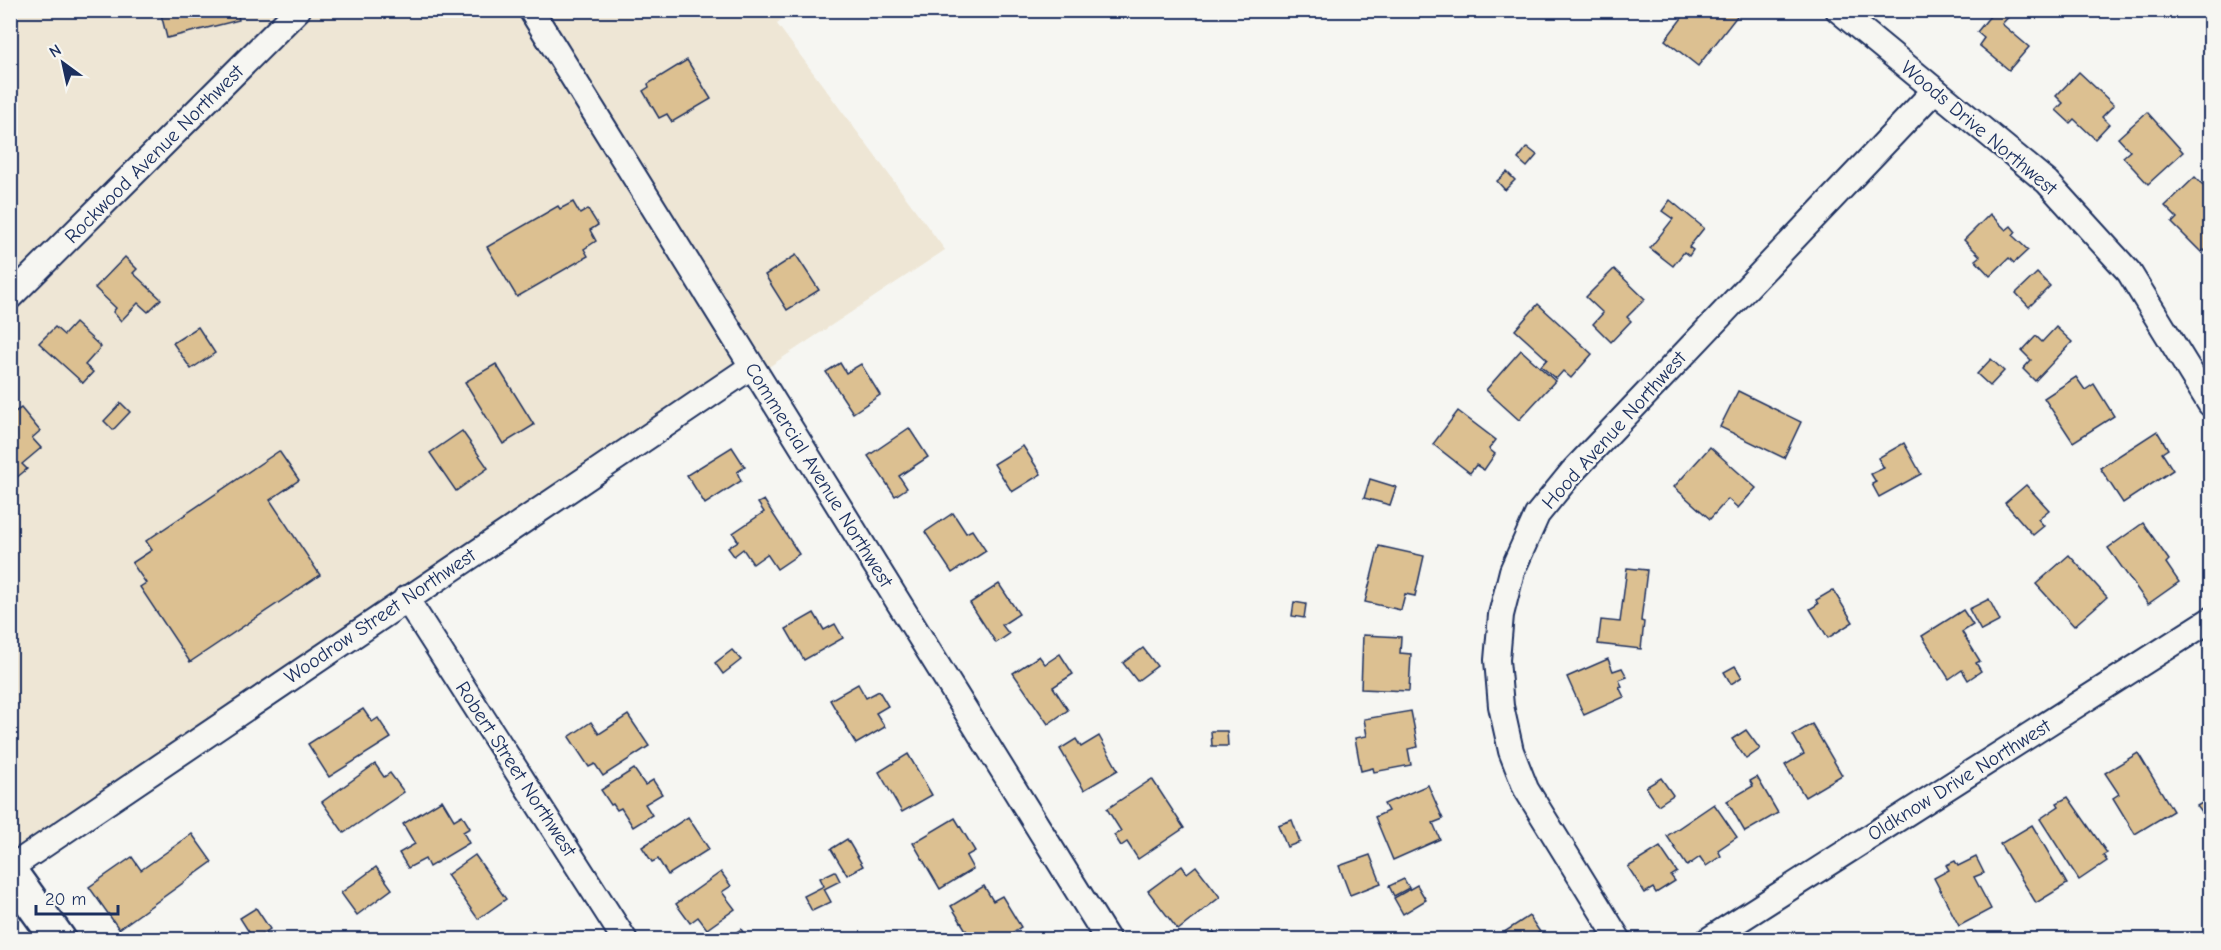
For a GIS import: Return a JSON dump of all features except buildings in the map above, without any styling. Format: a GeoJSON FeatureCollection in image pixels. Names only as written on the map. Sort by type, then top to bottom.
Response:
{"type":"FeatureCollection","features":[{"type":"Feature","properties":{"kind":"main road"},"geometry":{"type":"LineString","coordinates":[[10,870],[59,939]]}},
{"type":"Feature","properties":{"kind":"street","name":"Rockwood Avenue Northwest"},"geometry":{"type":"LineString","coordinates":[[10,297],[298,10]]}},
{"type":"Feature","properties":{"kind":"street","name":"Commercial Avenue Northwest"},"geometry":{"type":"LineString","coordinates":[[531,10],[1108,939]]}},
{"type":"Feature","properties":{"kind":"street","name":"Woods Drive Northwest"},"geometry":{"type":"LineString","coordinates":[[1838,10],[2047,182],[2129,272],[2211,405]]}},
{"type":"Feature","properties":{"kind":"street","name":"Hood Avenue Northwest"},"geometry":{"type":"LineString","coordinates":[[1619,939],[1526,789],[1511,751],[1501,706],[1497,660],[1501,615],[1512,571],[1537,515],[1572,472],[1935,90]]}},
{"type":"Feature","properties":{"kind":"street","name":"Woodrow Street Northwest"},"geometry":{"type":"LineString","coordinates":[[10,870],[406,598],[751,367]]}},
{"type":"Feature","properties":{"kind":"street","name":"Robert Street Northwest"},"geometry":{"type":"LineString","coordinates":[[406,598],[625,939]]}},
{"type":"Feature","properties":{"kind":"street","name":"Oldknow Drive Northwest"},"geometry":{"type":"LineString","coordinates":[[1708,939],[2211,620]]}},
{"type":"Feature","properties":{"kind":"shaded area"},"geometry":{"type":"Polygon","coordinates":[[[11,11],[789,11],[777,24],[945,250],[11,870],[11,11]]]}}]}
